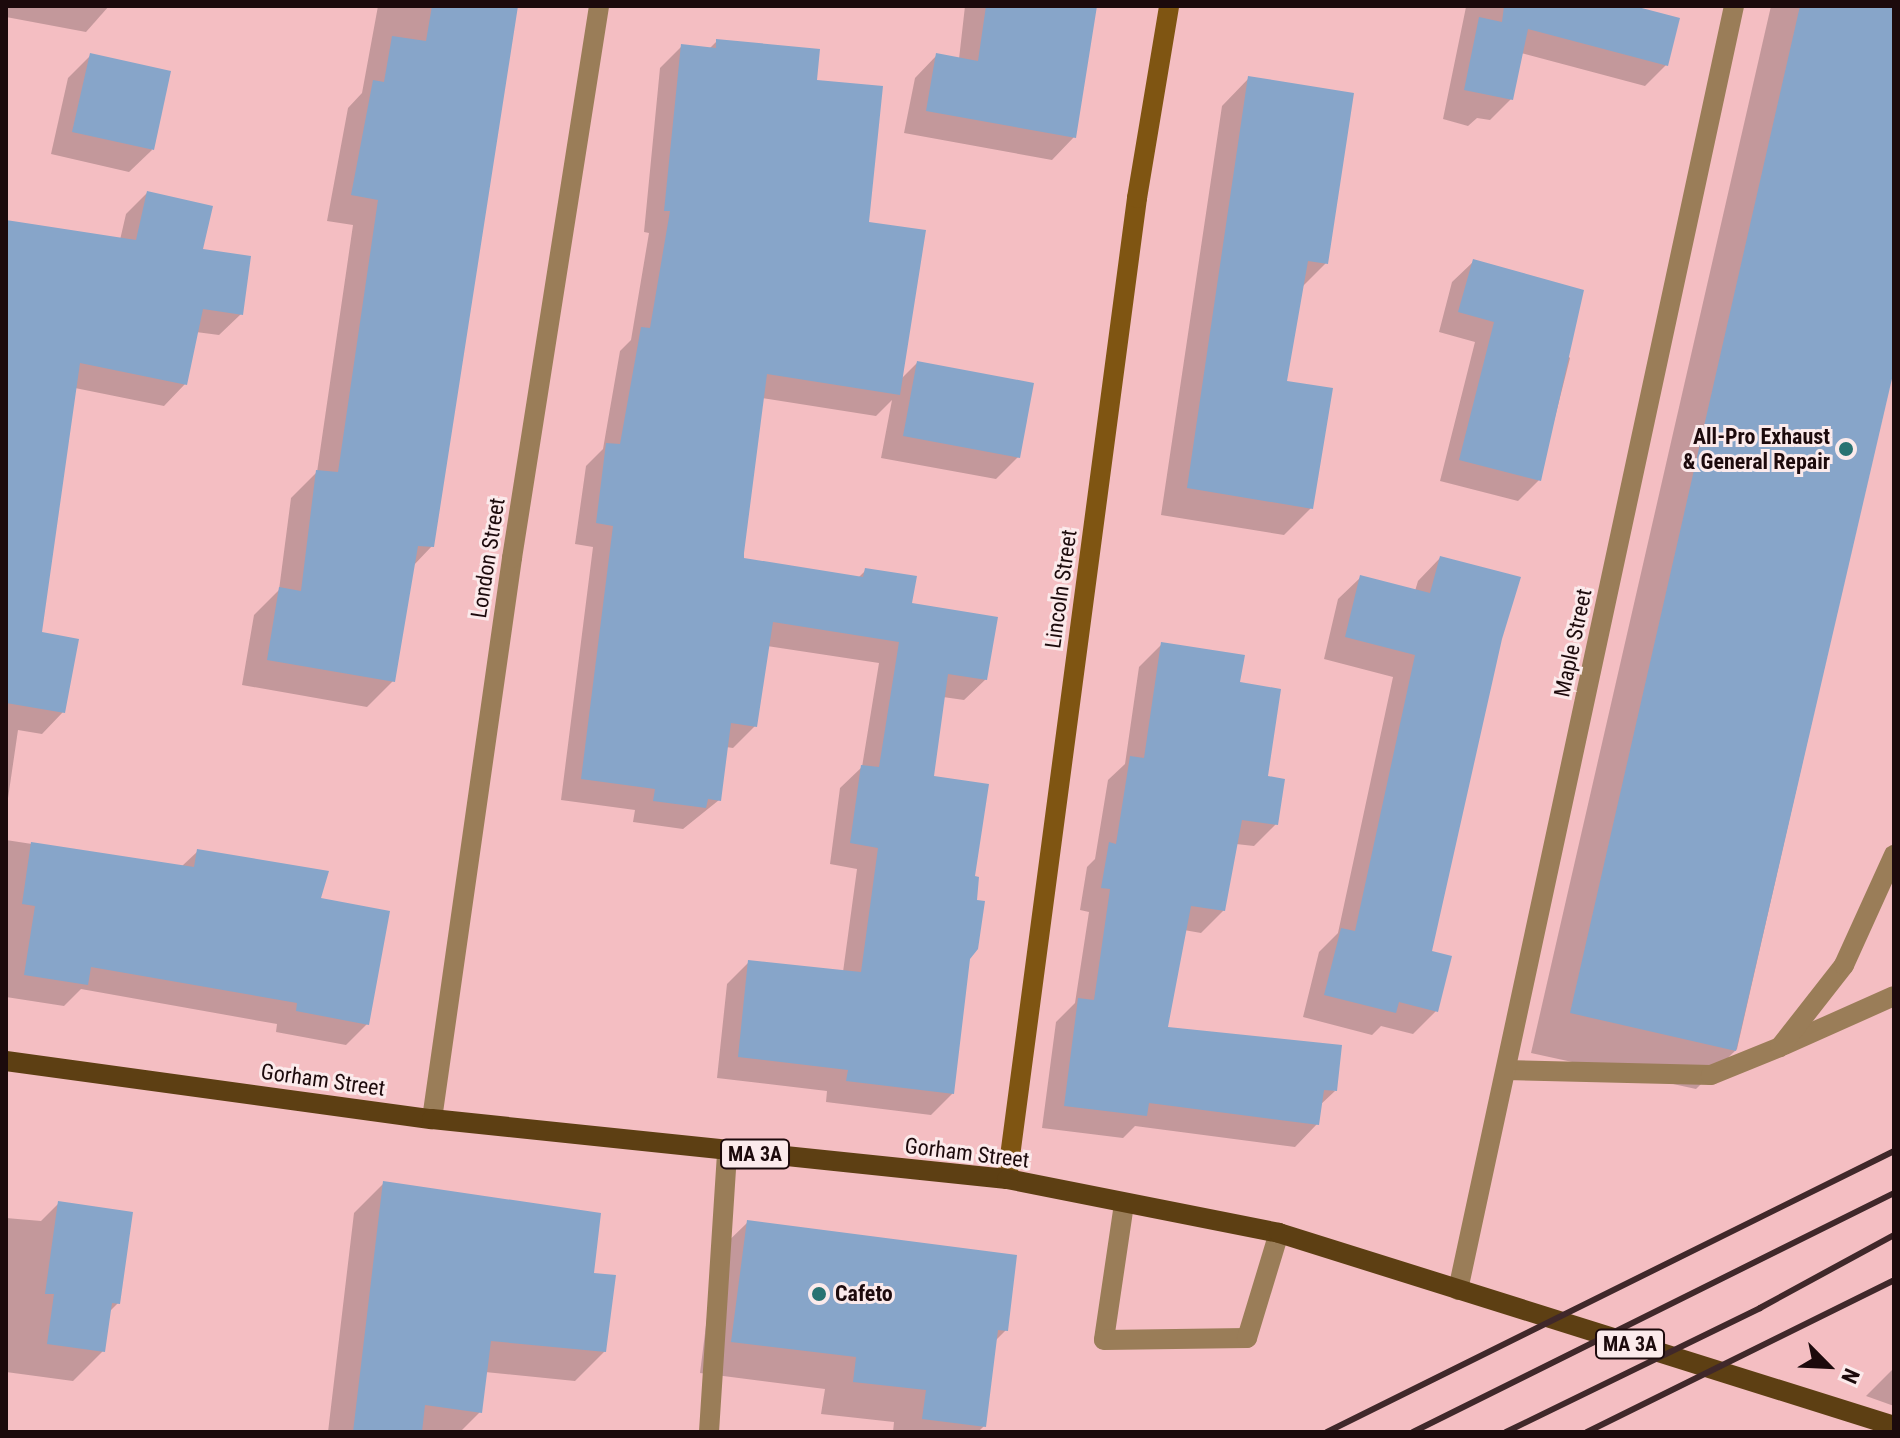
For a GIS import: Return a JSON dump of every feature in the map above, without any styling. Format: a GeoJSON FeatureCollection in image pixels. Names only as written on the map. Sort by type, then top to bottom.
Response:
{"type":"FeatureCollection","features":[{"type":"Feature","properties":{"kind":"main road","name":"Gorham Street"},"geometry":{"type":"LineString","coordinates":[[6,1061],[432,1119],[1007,1179],[1279,1233],[1894,1426]]}},
{"type":"Feature","properties":{"kind":"street","name":"London Street"},"geometry":{"type":"LineString","coordinates":[[432,1119],[512,558],[599,6]]}},
{"type":"Feature","properties":{"kind":"street","name":"Lincoln Street"},"geometry":{"type":"LineString","coordinates":[[1007,1179],[1137,198],[1169,6]]}},
{"type":"Feature","properties":{"kind":"street","name":"Maple Street"},"geometry":{"type":"LineString","coordinates":[[1458,1290],[1734,6]]}},
{"type":"Feature","properties":{"kind":"street"},"geometry":{"type":"LineString","coordinates":[[1780,1047],[1844,965],[1894,855]]}},
{"type":"Feature","properties":{"kind":"street"},"geometry":{"type":"LineString","coordinates":[[1506,1070],[1711,1075],[1894,996]]}},
{"type":"Feature","properties":{"kind":"street"},"geometry":{"type":"LineString","coordinates":[[709,1432],[727,1151]]}},
{"type":"Feature","properties":{"kind":"street"},"geometry":{"type":"LineString","coordinates":[[1124,1204],[1104,1340],[1247,1338],[1279,1233]]}},
{"type":"Feature","properties":{"kind":"building"},"geometry":{"type":"Polygon","coordinates":[[[432,6],[518,6],[434,547],[418,546],[395,682],[267,660],[279,587],[301,591],[316,470],[338,472],[378,200],[351,195],[373,80],[384,82],[392,36],[426,41],[432,6]]]}},
{"type":"Feature","properties":{"kind":"building"},"geometry":{"type":"Polygon","coordinates":[[[986,6],[1097,6],[1076,138],[926,111],[936,53],[978,61],[986,6]]]}},
{"type":"Feature","properties":{"kind":"building"},"geometry":{"type":"Polygon","coordinates":[[[1504,6],[1634,6],[1680,18],[1668,66],[1528,29],[1513,100],[1464,90],[1479,17],[1502,22],[1504,6]]]}},
{"type":"Feature","properties":{"kind":"building"},"geometry":{"type":"Polygon","coordinates":[[[1800,6],[1894,6],[1894,370],[1736,1051],[1570,1013],[1800,6]]]}},
{"type":"Feature","properties":{"kind":"building"},"geometry":{"type":"Polygon","coordinates":[[[716,39],[820,49],[817,80],[883,86],[869,222],[926,230],[900,395],[767,374],[744,558],[863,577],[865,568],[917,576],[912,603],[998,617],[987,680],[948,674],[934,776],[989,784],[975,876],[979,877],[977,900],[985,901],[978,949],[970,959],[954,1094],[846,1081],[848,1070],[738,1057],[748,960],[861,972],[878,848],[850,843],[861,765],[879,767],[899,642],[773,622],[757,727],[731,723],[721,801],[708,799],[706,808],[653,801],[655,789],[581,779],[613,526],[596,523],[606,443],[620,444],[641,327],[650,328],[670,211],[664,211],[681,44],[716,48],[716,39]]]}},
{"type":"Feature","properties":{"kind":"building"},"geometry":{"type":"Polygon","coordinates":[[[90,53],[171,71],[154,150],[72,132],[90,53]]]}},
{"type":"Feature","properties":{"kind":"building"},"geometry":{"type":"Polygon","coordinates":[[[1248,76],[1354,93],[1328,264],[1308,261],[1287,381],[1333,388],[1313,509],[1187,488],[1248,76]]]}},
{"type":"Feature","properties":{"kind":"building"},"geometry":{"type":"Polygon","coordinates":[[[147,191],[213,206],[203,249],[251,256],[243,315],[203,309],[187,385],[80,363],[42,632],[79,639],[65,713],[6,703],[6,220],[136,240],[147,191]]]}},
{"type":"Feature","properties":{"kind":"building"},"geometry":{"type":"Polygon","coordinates":[[[1473,259],[1584,290],[1541,481],[1459,460],[1494,322],[1458,312],[1473,259]]]}},
{"type":"Feature","properties":{"kind":"building"},"geometry":{"type":"Polygon","coordinates":[[[917,361],[1034,383],[1020,458],[903,436],[917,361]]]}},
{"type":"Feature","properties":{"kind":"building"},"geometry":{"type":"Polygon","coordinates":[[[1440,556],[1521,577],[1502,639],[1432,951],[1452,956],[1438,1012],[1399,1002],[1396,1013],[1324,995],[1341,928],[1355,931],[1415,655],[1345,637],[1360,575],[1430,593],[1440,556]]]}},
{"type":"Feature","properties":{"kind":"building"},"geometry":{"type":"Polygon","coordinates":[[[1161,642],[1245,655],[1240,682],[1281,689],[1268,776],[1285,779],[1278,825],[1242,820],[1225,911],[1191,906],[1168,1027],[1342,1045],[1337,1091],[1324,1090],[1319,1125],[1149,1103],[1147,1116],[1064,1106],[1078,998],[1094,1000],[1110,889],[1101,888],[1109,842],[1116,844],[1130,756],[1144,758],[1161,642]]]}},
{"type":"Feature","properties":{"kind":"building"},"geometry":{"type":"Polygon","coordinates":[[[31,842],[194,867],[197,849],[329,871],[321,898],[390,911],[369,1025],[296,1011],[297,1003],[91,967],[88,985],[24,975],[35,906],[22,904],[31,842]]]}},
{"type":"Feature","properties":{"kind":"building"},"geometry":{"type":"Polygon","coordinates":[[[383,1181],[601,1213],[594,1273],[616,1275],[606,1352],[491,1341],[482,1413],[425,1405],[422,1432],[353,1432],[383,1181]]]}},
{"type":"Feature","properties":{"kind":"building"},"geometry":{"type":"Polygon","coordinates":[[[58,1201],[133,1212],[120,1304],[112,1303],[105,1352],[47,1344],[54,1294],[45,1294],[58,1201]]]}},
{"type":"Feature","properties":{"kind":"building"},"geometry":{"type":"Polygon","coordinates":[[[747,1220],[1017,1255],[1008,1331],[998,1330],[986,1427],[922,1419],[926,1390],[853,1382],[856,1357],[731,1342],[747,1220]]]}},
{"type":"Feature","properties":{"kind":"railway"},"geometry":{"type":"LineString","coordinates":[[1327,1432],[1894,1151]]}},
{"type":"Feature","properties":{"kind":"railway"},"geometry":{"type":"LineString","coordinates":[[1413,1432],[1894,1193]]}},
{"type":"Feature","properties":{"kind":"railway"},"geometry":{"type":"LineString","coordinates":[[1506,1432],[1760,1308],[1894,1235]]}},
{"type":"Feature","properties":{"kind":"railway"},"geometry":{"type":"LineString","coordinates":[[1587,1432],[1894,1280]]}},
{"type":"Feature","properties":{"kind":"place","name":"All-Pro Exhaust & General Repair"},"geometry":{"type":"Point","coordinates":[1846,449]}},
{"type":"Feature","properties":{"kind":"place","name":"Cafeto"},"geometry":{"type":"Point","coordinates":[819,1294]}}]}
